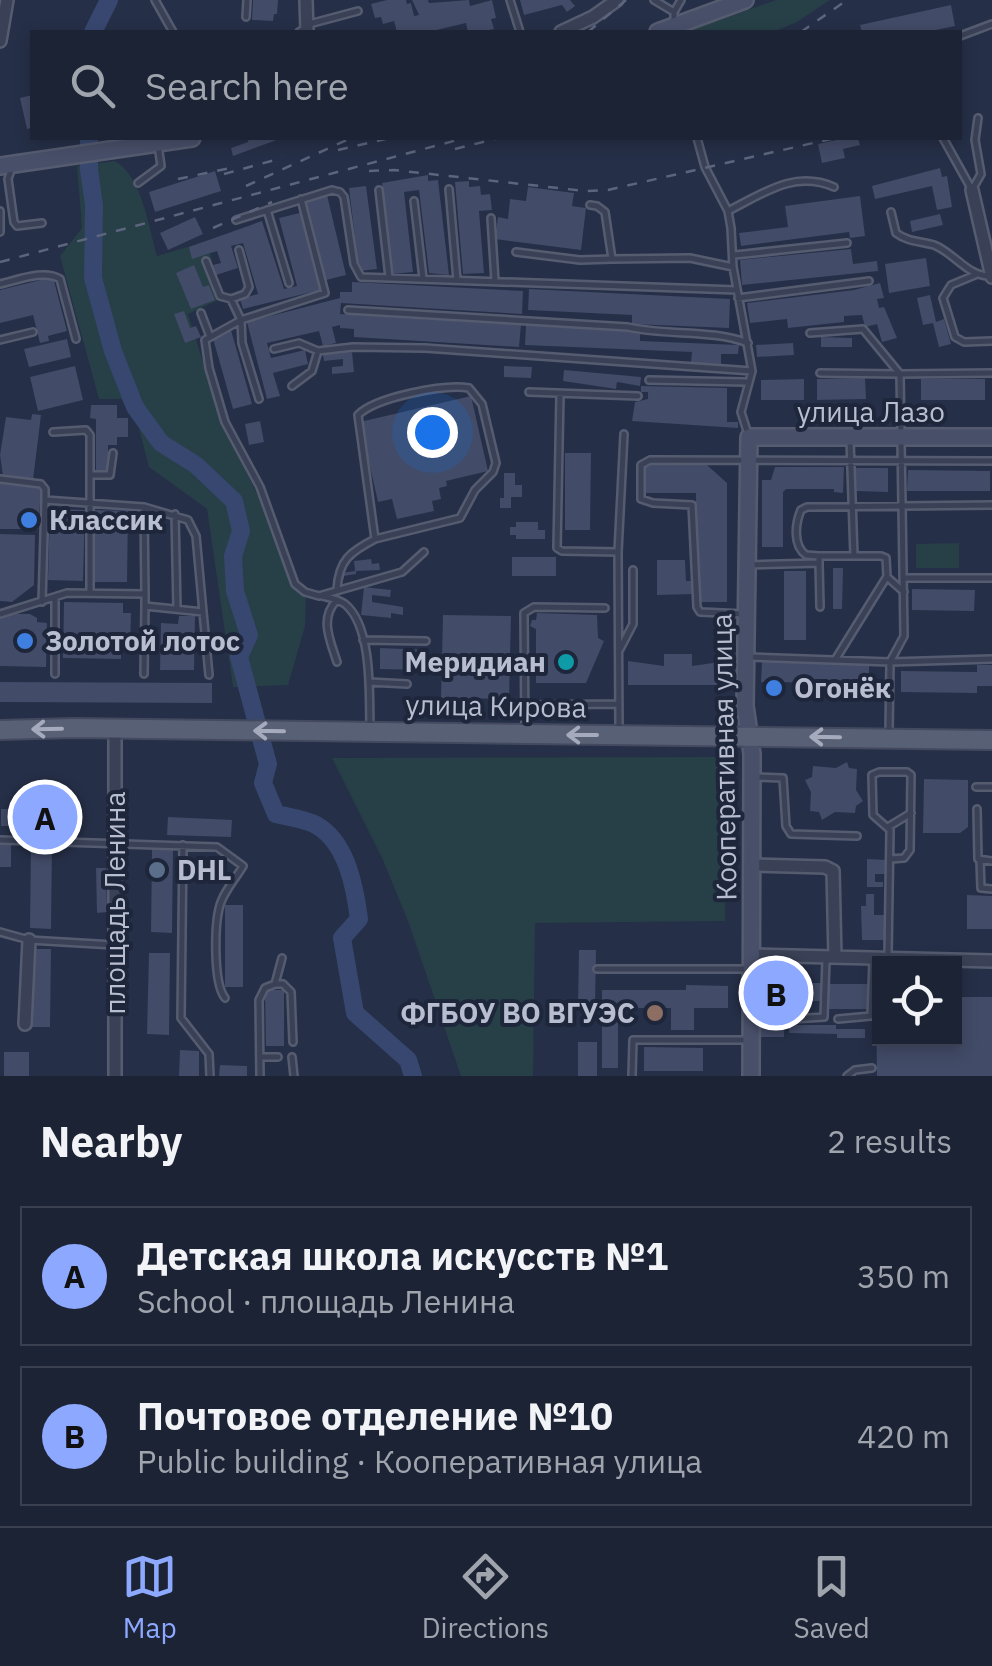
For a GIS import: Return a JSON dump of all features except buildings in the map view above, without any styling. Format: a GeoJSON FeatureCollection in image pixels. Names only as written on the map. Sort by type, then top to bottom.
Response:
{"type":"FeatureCollection","features":[{"type":"Feature","properties":{"kind":"main road"},"geometry":{"type":"LineString","coordinates":[[669,23],[732,2]]}},
{"type":"Feature","properties":{"kind":"main road"},"geometry":{"type":"LineString","coordinates":[[4,163],[175,140]]}},
{"type":"Feature","properties":{"kind":"main road","name":"улица Лазо"},"geometry":{"type":"LineString","coordinates":[[750,437],[992,437]]}},
{"type":"Feature","properties":{"kind":"main road","name":"Кооперативная улица"},"geometry":{"type":"LineString","coordinates":[[750,437],[746,722],[752,776],[751,1076]]}},
{"type":"Feature","properties":{"kind":"main road","name":"улица Кирова"},"geometry":{"type":"LineString","coordinates":[[0,730],[992,740]]}},
{"type":"Feature","properties":{"kind":"street"},"geometry":{"type":"LineString","coordinates":[[0,41],[7,0]]}},
{"type":"Feature","properties":{"kind":"street"},"geometry":{"type":"LineString","coordinates":[[304,30],[306,0]]}},
{"type":"Feature","properties":{"kind":"street"},"geometry":{"type":"LineString","coordinates":[[565,30],[617,0]]}},
{"type":"Feature","properties":{"kind":"street"},"geometry":{"type":"LineString","coordinates":[[972,190],[992,276]]}},
{"type":"Feature","properties":{"kind":"street","name":"площадь Ленина"},"geometry":{"type":"LineString","coordinates":[[115,729],[115,1076]]}},
{"type":"Feature","properties":{"kind":"street"},"geometry":{"type":"LineString","coordinates":[[752,865],[825,866],[833,871],[831,957]]}},
{"type":"Feature","properties":{"kind":"street"},"geometry":{"type":"LineString","coordinates":[[25,1024],[28,940]]}},
{"type":"Feature","properties":{"kind":"street"},"geometry":{"type":"LineString","coordinates":[[751,962],[872,958]]}},
{"type":"Feature","properties":{"kind":"street"},"geometry":{"type":"LineString","coordinates":[[962,960],[992,961]]}},
{"type":"Feature","properties":{"kind":"lane"},"geometry":{"type":"LineString","coordinates":[[155,0],[172,30]]}},
{"type":"Feature","properties":{"kind":"lane"},"geometry":{"type":"LineString","coordinates":[[246,16],[247,0]]}},
{"type":"Feature","properties":{"kind":"lane"},"geometry":{"type":"LineString","coordinates":[[510,0],[519,30]]}},
{"type":"Feature","properties":{"kind":"lane"},"geometry":{"type":"LineString","coordinates":[[654,0],[669,23],[682,0]]}},
{"type":"Feature","properties":{"kind":"lane"},"geometry":{"type":"LineString","coordinates":[[305,30],[313,23],[358,11]]}},
{"type":"Feature","properties":{"kind":"lane"},"geometry":{"type":"LineString","coordinates":[[962,35],[992,24]]}},
{"type":"Feature","properties":{"kind":"lane"},"geometry":{"type":"LineString","coordinates":[[944,140],[972,190],[982,174],[975,140],[978,118]]}},
{"type":"Feature","properties":{"kind":"lane"},"geometry":{"type":"LineString","coordinates":[[697,140],[728,211],[733,267],[752,371],[742,412],[750,437]]}},
{"type":"Feature","properties":{"kind":"lane"},"geometry":{"type":"LineString","coordinates":[[138,183],[160,166],[158,142]]}},
{"type":"Feature","properties":{"kind":"lane"},"geometry":{"type":"LineString","coordinates":[[4,163],[14,222],[17,226],[42,223]]}},
{"type":"Feature","properties":{"kind":"lane"},"geometry":{"type":"LineString","coordinates":[[728,211],[796,180],[810,179],[834,187]]}},
{"type":"Feature","properties":{"kind":"lane"},"geometry":{"type":"LineString","coordinates":[[449,189],[457,280]]}},
{"type":"Feature","properties":{"kind":"lane"},"geometry":{"type":"LineString","coordinates":[[379,190],[389,277]]}},
{"type":"Feature","properties":{"kind":"lane"},"geometry":{"type":"LineString","coordinates":[[236,220],[302,199],[340,192],[356,274],[361,277],[738,294],[869,282]]}},
{"type":"Feature","properties":{"kind":"lane"},"geometry":{"type":"LineString","coordinates":[[302,199],[325,292],[320,297],[240,320],[210,334],[204,346],[225,422],[260,487],[290,574],[305,592],[338,600],[350,610],[363,640],[370,732]]}},
{"type":"Feature","properties":{"kind":"lane"},"geometry":{"type":"LineString","coordinates":[[414,201],[424,278]]}},
{"type":"Feature","properties":{"kind":"lane"},"geometry":{"type":"LineString","coordinates":[[590,205],[605,212],[612,259]]}},
{"type":"Feature","properties":{"kind":"lane"},"geometry":{"type":"LineString","coordinates":[[0,210],[0,232]]}},
{"type":"Feature","properties":{"kind":"lane"},"geometry":{"type":"LineString","coordinates":[[267,210],[289,283]]}},
{"type":"Feature","properties":{"kind":"lane"},"geometry":{"type":"LineString","coordinates":[[891,212],[896,234],[904,240],[936,246],[975,275]]}},
{"type":"Feature","properties":{"kind":"lane"},"geometry":{"type":"LineString","coordinates":[[491,218],[495,281]]}},
{"type":"Feature","properties":{"kind":"lane"},"geometry":{"type":"LineString","coordinates":[[734,255],[846,243]]}},
{"type":"Feature","properties":{"kind":"lane"},"geometry":{"type":"LineString","coordinates":[[230,300],[245,294],[249,287],[239,250]]}},
{"type":"Feature","properties":{"kind":"lane"},"geometry":{"type":"LineString","coordinates":[[516,252],[580,260],[690,258],[733,267]]}},
{"type":"Feature","properties":{"kind":"lane"},"geometry":{"type":"LineString","coordinates":[[206,261],[220,296],[230,300],[240,320],[258,398]]}},
{"type":"Feature","properties":{"kind":"lane"},"geometry":{"type":"LineString","coordinates":[[0,284],[45,274],[56,276],[76,339]]}},
{"type":"Feature","properties":{"kind":"lane"},"geometry":{"type":"LineString","coordinates":[[992,276],[975,275],[952,285],[943,298],[955,338],[964,342],[992,341]]}},
{"type":"Feature","properties":{"kind":"lane"},"geometry":{"type":"LineString","coordinates":[[348,310],[628,327],[658,334],[733,337],[748,343]]}},
{"type":"Feature","properties":{"kind":"lane"},"geometry":{"type":"LineString","coordinates":[[201,313],[210,334]]}},
{"type":"Feature","properties":{"kind":"lane"},"geometry":{"type":"LineString","coordinates":[[810,334],[863,329],[900,374],[904,636],[890,662],[889,739]]}},
{"type":"Feature","properties":{"kind":"lane"},"geometry":{"type":"LineString","coordinates":[[0,340],[33,332]]}},
{"type":"Feature","properties":{"kind":"lane"},"geometry":{"type":"LineString","coordinates":[[274,349],[299,343],[318,351],[353,347],[425,348],[752,371]]}},
{"type":"Feature","properties":{"kind":"lane"},"geometry":{"type":"LineString","coordinates":[[292,386],[312,371],[318,351]]}},
{"type":"Feature","properties":{"kind":"lane"},"geometry":{"type":"LineString","coordinates":[[820,373],[992,373]]}},
{"type":"Feature","properties":{"kind":"lane"},"geometry":{"type":"LineString","coordinates":[[649,380],[747,382]]}},
{"type":"Feature","properties":{"kind":"lane"},"geometry":{"type":"LineString","coordinates":[[337,589],[346,556],[375,539],[460,518],[476,490],[493,472],[496,463],[482,404],[469,388],[450,386],[374,403],[358,414],[375,539]]}},
{"type":"Feature","properties":{"kind":"lane"},"geometry":{"type":"LineString","coordinates":[[529,392],[638,396]]}},
{"type":"Feature","properties":{"kind":"lane"},"geometry":{"type":"LineString","coordinates":[[560,394],[556,548],[618,552]]}},
{"type":"Feature","properties":{"kind":"lane"},"geometry":{"type":"LineString","coordinates":[[53,432],[86,430],[90,435],[90,593]]}},
{"type":"Feature","properties":{"kind":"lane"},"geometry":{"type":"LineString","coordinates":[[620,735],[618,552],[624,434]]}},
{"type":"Feature","properties":{"kind":"lane"},"geometry":{"type":"LineString","coordinates":[[850,437],[854,556]]}},
{"type":"Feature","properties":{"kind":"lane"},"geometry":{"type":"LineString","coordinates":[[91,475],[110,475],[113,453]]}},
{"type":"Feature","properties":{"kind":"lane"},"geometry":{"type":"LineString","coordinates":[[746,614],[700,612],[692,505],[653,504],[641,499],[641,465],[650,460],[992,461]]}},
{"type":"Feature","properties":{"kind":"lane"},"geometry":{"type":"LineString","coordinates":[[0,478],[46,488],[42,602]]}},
{"type":"Feature","properties":{"kind":"lane"},"geometry":{"type":"LineString","coordinates":[[45,500],[144,507],[175,514],[194,526],[209,675]]}},
{"type":"Feature","properties":{"kind":"lane"},"geometry":{"type":"LineString","coordinates":[[819,560],[800,551],[797,543],[801,510],[807,507],[992,506]]}},
{"type":"Feature","properties":{"kind":"lane"},"geometry":{"type":"LineString","coordinates":[[144,507],[144,674]]}},
{"type":"Feature","properties":{"kind":"lane"},"geometry":{"type":"LineString","coordinates":[[175,514],[177,609]]}},
{"type":"Feature","properties":{"kind":"lane"},"geometry":{"type":"LineString","coordinates":[[320,596],[402,572],[424,552]]}},
{"type":"Feature","properties":{"kind":"lane"},"geometry":{"type":"LineString","coordinates":[[746,564],[854,556],[886,558],[887,577],[835,660]]}},
{"type":"Feature","properties":{"kind":"lane"},"geometry":{"type":"LineString","coordinates":[[819,560],[820,607]]}},
{"type":"Feature","properties":{"kind":"lane"},"geometry":{"type":"LineString","coordinates":[[619,650],[633,624],[633,570]]}},
{"type":"Feature","properties":{"kind":"lane"},"geometry":{"type":"LineString","coordinates":[[887,577],[904,592]]}},
{"type":"Feature","properties":{"kind":"lane"},"geometry":{"type":"LineString","coordinates":[[904,578],[992,578]]}},
{"type":"Feature","properties":{"kind":"lane"},"geometry":{"type":"LineString","coordinates":[[0,614],[67,593],[145,594]]}},
{"type":"Feature","properties":{"kind":"lane"},"geometry":{"type":"LineString","coordinates":[[55,598],[55,674]]}},
{"type":"Feature","properties":{"kind":"lane"},"geometry":{"type":"LineString","coordinates":[[336,662],[326,622],[330,608],[338,600]]}},
{"type":"Feature","properties":{"kind":"lane"},"geometry":{"type":"LineString","coordinates":[[145,606],[203,612]]}},
{"type":"Feature","properties":{"kind":"lane"},"geometry":{"type":"LineString","coordinates":[[525,735],[525,611],[534,607],[605,608]]}},
{"type":"Feature","properties":{"kind":"lane"},"geometry":{"type":"LineString","coordinates":[[363,640],[426,640]]}},
{"type":"Feature","properties":{"kind":"lane"},"geometry":{"type":"LineString","coordinates":[[746,656],[890,662],[992,659]]}},
{"type":"Feature","properties":{"kind":"lane"},"geometry":{"type":"LineString","coordinates":[[369,682],[407,684]]}},
{"type":"Feature","properties":{"kind":"lane"},"geometry":{"type":"LineString","coordinates":[[525,704],[619,704]]}},
{"type":"Feature","properties":{"kind":"lane"},"geometry":{"type":"LineString","coordinates":[[888,956],[888,827],[873,815],[874,773],[910,773],[910,850],[904,858],[890,858]]}},
{"type":"Feature","properties":{"kind":"lane"},"geometry":{"type":"LineString","coordinates":[[752,776],[783,778],[786,826],[791,834],[858,836]]}},
{"type":"Feature","properties":{"kind":"lane"},"geometry":{"type":"LineString","coordinates":[[976,787],[992,787]]}},
{"type":"Feature","properties":{"kind":"lane"},"geometry":{"type":"LineString","coordinates":[[977,809],[981,888],[992,890]]}},
{"type":"Feature","properties":{"kind":"lane"},"geometry":{"type":"LineString","coordinates":[[888,827],[911,813]]}},
{"type":"Feature","properties":{"kind":"lane"},"geometry":{"type":"LineString","coordinates":[[0,840],[218,847],[243,866],[221,903],[218,917],[218,980],[226,998]]}},
{"type":"Feature","properties":{"kind":"lane"},"geometry":{"type":"LineString","coordinates":[[183,845],[182,1018],[209,1054],[210,1076]]}},
{"type":"Feature","properties":{"kind":"lane"},"geometry":{"type":"LineString","coordinates":[[980,861],[992,861]]}},
{"type":"Feature","properties":{"kind":"lane"},"geometry":{"type":"LineString","coordinates":[[0,932],[28,940],[114,945]]}},
{"type":"Feature","properties":{"kind":"lane"},"geometry":{"type":"LineString","coordinates":[[792,1019],[824,1017],[831,957]]}},
{"type":"Feature","properties":{"kind":"lane"},"geometry":{"type":"LineString","coordinates":[[275,984],[282,958]]}},
{"type":"Feature","properties":{"kind":"lane"},"geometry":{"type":"LineString","coordinates":[[597,969],[751,962]]}},
{"type":"Feature","properties":{"kind":"lane"},"geometry":{"type":"LineString","coordinates":[[260,1076],[259,1000],[264,988],[282,984],[291,992],[293,1042]]}},
{"type":"Feature","properties":{"kind":"lane"},"geometry":{"type":"LineString","coordinates":[[838,1018],[872,1016]]}},
{"type":"Feature","properties":{"kind":"lane"},"geometry":{"type":"LineString","coordinates":[[632,1076],[633,1040],[751,1040]]}},
{"type":"Feature","properties":{"kind":"lane"},"geometry":{"type":"LineString","coordinates":[[260,1058],[278,1057]]}},
{"type":"Feature","properties":{"kind":"lane"},"geometry":{"type":"LineString","coordinates":[[292,1057],[294,1076]]}},
{"type":"Feature","properties":{"kind":"lane"},"geometry":{"type":"LineString","coordinates":[[847,1076],[855,1070],[872,1068]]}},
{"type":"Feature","properties":{"kind":"shaded area"},"geometry":{"type":"Polygon","coordinates":[[[776,0],[830,0],[778,30],[692,30],[776,0]]]}},
{"type":"Feature","properties":{"kind":"shaded area"},"geometry":{"type":"Polygon","coordinates":[[[115,161],[138,190],[157,256],[207,241],[221,299],[188,314],[222,423],[267,514],[286,570],[294,586],[306,595],[305,626],[288,685],[233,687],[207,509],[149,467],[137,421],[121,399],[99,399],[60,256],[82,228],[77,166],[115,161]]]}},
{"type":"Feature","properties":{"kind":"shaded area"},"geometry":{"type":"Polygon","coordinates":[[[959,543],[959,568],[916,568],[916,544],[959,543]]]}},
{"type":"Feature","properties":{"kind":"shaded area"},"geometry":{"type":"Polygon","coordinates":[[[723,757],[725,921],[535,923],[533,1076],[461,1076],[408,921],[383,860],[332,758],[723,757]]]}},
{"type":"Feature","properties":{"kind":"waterway"},"geometry":{"type":"LineString","coordinates":[[94,30],[109,0]]}},
{"type":"Feature","properties":{"kind":"waterway"},"geometry":{"type":"LineString","coordinates":[[89,140],[94,205],[93,278],[113,351],[135,407],[161,443],[196,465],[234,501],[241,531],[233,556],[235,591],[249,635],[239,657],[268,764],[263,783],[276,814],[316,825],[342,854],[352,880],[359,919],[342,938],[355,1013],[408,1060],[413,1076]]}},
{"type":"Feature","properties":{"kind":"railway"},"geometry":{"type":"LineString","coordinates":[[590,30],[626,0]]}},
{"type":"Feature","properties":{"kind":"railway"},"geometry":{"type":"LineString","coordinates":[[804,30],[847,0]]}},
{"type":"Feature","properties":{"kind":"railway"},"geometry":{"type":"LineString","coordinates":[[246,186],[347,140]]}},
{"type":"Feature","properties":{"kind":"railway"},"geometry":{"type":"LineString","coordinates":[[338,150],[381,140]]}},
{"type":"Feature","properties":{"kind":"railway"},"geometry":{"type":"LineString","coordinates":[[0,262],[458,140]]}},
{"type":"Feature","properties":{"kind":"railway"},"geometry":{"type":"LineString","coordinates":[[455,149],[491,140]]}},
{"type":"Feature","properties":{"kind":"railway"},"geometry":{"type":"LineString","coordinates":[[369,171],[608,190],[826,140]]}},
{"type":"Feature","properties":{"kind":"railway"},"geometry":{"type":"LineString","coordinates":[[224,174],[282,158]]}},
{"type":"Feature","properties":{"kind":"railway"},"geometry":{"type":"LineString","coordinates":[[178,179],[235,167]]}},
{"type":"Feature","properties":{"kind":"railway"},"geometry":{"type":"LineString","coordinates":[[213,228],[272,202]]}},
{"type":"Feature","properties":{"kind":"place","name":"Классик"},"geometry":{"type":"Point","coordinates":[29,520]}},
{"type":"Feature","properties":{"kind":"place","name":"Золотой лотос"},"geometry":{"type":"Point","coordinates":[25,641]}},
{"type":"Feature","properties":{"kind":"place","name":"Меридиан"},"geometry":{"type":"Point","coordinates":[566,662]}},
{"type":"Feature","properties":{"kind":"place","name":"Огонёк"},"geometry":{"type":"Point","coordinates":[774,688]}},
{"type":"Feature","properties":{"kind":"place","name":"Детская школа искусств №1"},"geometry":{"type":"Point","coordinates":[45,817]}},
{"type":"Feature","properties":{"kind":"place","name":"DHL"},"geometry":{"type":"Point","coordinates":[157,870]}},
{"type":"Feature","properties":{"kind":"place","name":"Почтовое отделение №10"},"geometry":{"type":"Point","coordinates":[776,993]}},
{"type":"Feature","properties":{"kind":"place","name":"ФГБОУ ВО ВГУЭС"},"geometry":{"type":"Point","coordinates":[655,1013]}}]}
